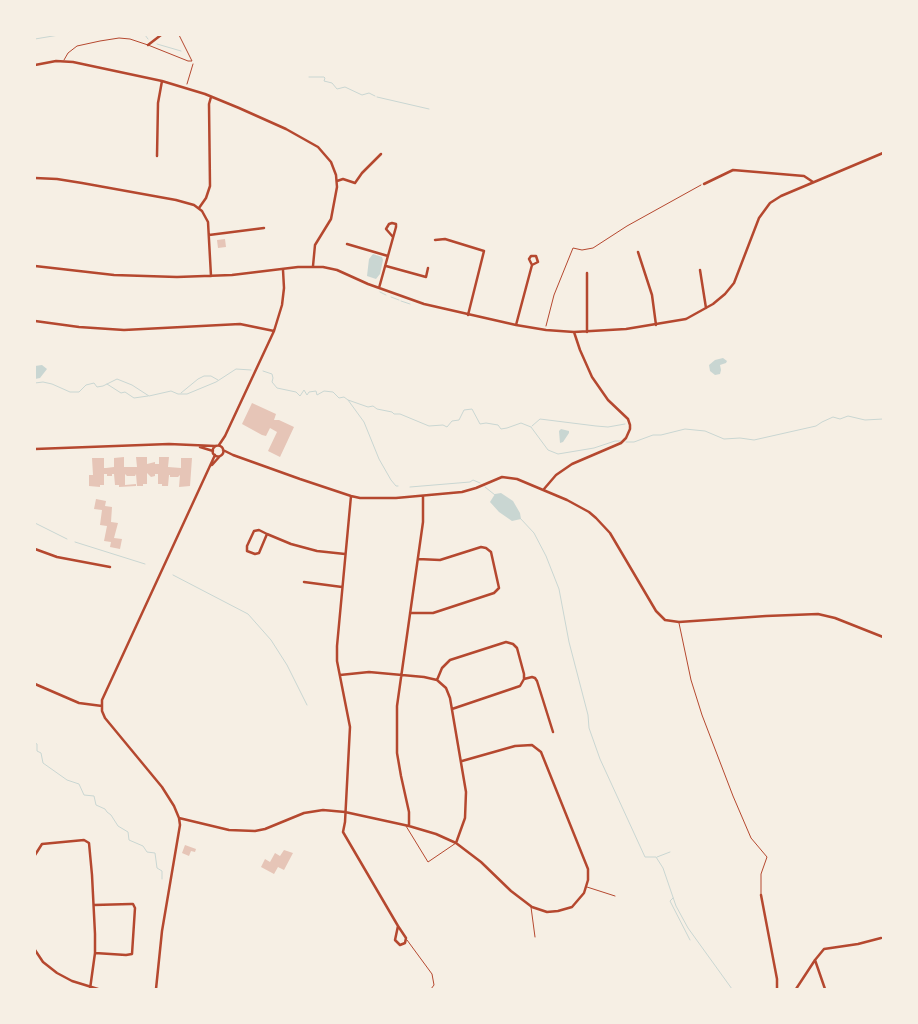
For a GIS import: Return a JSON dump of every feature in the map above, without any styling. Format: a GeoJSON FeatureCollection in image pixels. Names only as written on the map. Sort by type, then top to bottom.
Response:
{"type":"FeatureCollection","features":[{"type":"Feature","properties":{"kind":"street"},"geometry":{"type":"LineString","coordinates":[[148,45],[161,35]]}},
{"type":"Feature","properties":{"kind":"street"},"geometry":{"type":"LineString","coordinates":[[35,65],[64,61],[162,81],[211,97],[265,119],[318,147],[331,162],[337,181],[332,216],[316,243],[313,266]]}},
{"type":"Feature","properties":{"kind":"street"},"geometry":{"type":"LineString","coordinates":[[157,156],[158,103],[162,81]]}},
{"type":"Feature","properties":{"kind":"street"},"geometry":{"type":"LineString","coordinates":[[199,208],[206,198],[209,189],[211,97]]}},
{"type":"Feature","properties":{"kind":"street"},"geometry":{"type":"LineString","coordinates":[[35,266],[114,275],[211,276],[313,266],[331,268],[379,288],[431,306],[516,325],[574,332],[626,329],[686,318],[706,308],[725,294],[734,283],[759,218],[766,208],[782,196],[883,153]]}},
{"type":"Feature","properties":{"kind":"street"},"geometry":{"type":"LineString","coordinates":[[337,181],[343,179],[353,183],[357,182],[362,173],[381,154]]}},
{"type":"Feature","properties":{"kind":"street"},"geometry":{"type":"LineString","coordinates":[[704,184],[733,170],[804,176],[813,182]]}},
{"type":"Feature","properties":{"kind":"street"},"geometry":{"type":"LineString","coordinates":[[35,178],[57,178],[98,185],[176,200],[199,208],[206,218],[209,235],[211,276]]}},
{"type":"Feature","properties":{"kind":"street"},"geometry":{"type":"LineString","coordinates":[[379,288],[396,227],[396,224],[392,223],[386,229],[393,237]]}},
{"type":"Feature","properties":{"kind":"street"},"geometry":{"type":"LineString","coordinates":[[209,235],[264,228]]}},
{"type":"Feature","properties":{"kind":"street"},"geometry":{"type":"LineString","coordinates":[[435,240],[445,239],[484,251],[468,315]]}},
{"type":"Feature","properties":{"kind":"street"},"geometry":{"type":"LineString","coordinates":[[346,244],[388,256]]}},
{"type":"Feature","properties":{"kind":"street"},"geometry":{"type":"LineString","coordinates":[[638,252],[652,295],[656,324]]}},
{"type":"Feature","properties":{"kind":"street"},"geometry":{"type":"LineString","coordinates":[[516,325],[532,265],[528,259],[534,255],[539,260],[537,264],[532,265]]}},
{"type":"Feature","properties":{"kind":"street"},"geometry":{"type":"LineString","coordinates":[[386,266],[426,277],[428,268]]}},
{"type":"Feature","properties":{"kind":"street"},"geometry":{"type":"LineString","coordinates":[[156,989],[162,931],[180,825],[179,818],[168,794],[105,718],[102,706],[108,686],[211,466],[217,446],[225,436],[274,331],[282,304],[284,288],[283,270]]}},
{"type":"Feature","properties":{"kind":"street"},"geometry":{"type":"LineString","coordinates":[[700,270],[706,308]]}},
{"type":"Feature","properties":{"kind":"street"},"geometry":{"type":"LineString","coordinates":[[586,332],[588,273]]}},
{"type":"Feature","properties":{"kind":"street"},"geometry":{"type":"LineString","coordinates":[[35,322],[124,330],[240,324],[274,331]]}},
{"type":"Feature","properties":{"kind":"street"},"geometry":{"type":"LineString","coordinates":[[544,489],[556,475],[572,464],[624,441],[630,429],[628,419],[608,400],[596,384],[574,332]]}},
{"type":"Feature","properties":{"kind":"street"},"geometry":{"type":"LineString","coordinates":[[211,466],[222,452],[225,436]]}},
{"type":"Feature","properties":{"kind":"street"},"geometry":{"type":"LineString","coordinates":[[35,449],[166,444],[217,446]]}},
{"type":"Feature","properties":{"kind":"street"},"geometry":{"type":"LineString","coordinates":[[199,446],[214,453],[222,452],[233,455],[352,496],[382,498],[423,496],[476,488],[502,477],[517,478],[579,506],[602,524],[610,533],[656,611],[665,620],[679,622],[818,614],[835,618],[883,637]]}},
{"type":"Feature","properties":{"kind":"street"},"geometry":{"type":"LineString","coordinates":[[217,446],[222,452]]}},
{"type":"Feature","properties":{"kind":"street"},"geometry":{"type":"LineString","coordinates":[[352,496],[337,646],[340,675],[350,727],[344,836],[407,940],[400,945],[396,943],[398,926]]}},
{"type":"Feature","properties":{"kind":"street"},"geometry":{"type":"LineString","coordinates":[[408,826],[409,812],[397,753],[397,706],[423,522],[423,496]]}},
{"type":"Feature","properties":{"kind":"street"},"geometry":{"type":"LineString","coordinates":[[267,534],[259,552],[255,554],[248,551],[247,546],[254,531],[259,530],[303,548],[345,554]]}},
{"type":"Feature","properties":{"kind":"street"},"geometry":{"type":"LineString","coordinates":[[410,613],[433,613],[494,593],[499,588],[491,552],[486,548],[481,547],[440,560],[418,559]]}},
{"type":"Feature","properties":{"kind":"street"},"geometry":{"type":"LineString","coordinates":[[35,549],[57,558],[110,567]]}},
{"type":"Feature","properties":{"kind":"street"},"geometry":{"type":"LineString","coordinates":[[304,582],[342,587]]}},
{"type":"Feature","properties":{"kind":"street"},"geometry":{"type":"LineString","coordinates":[[437,680],[442,668],[450,660],[506,642],[513,644],[517,648],[524,679],[520,686],[516,689],[452,709]]}},
{"type":"Feature","properties":{"kind":"street"},"geometry":{"type":"LineString","coordinates":[[340,675],[368,672],[424,676],[442,683],[449,692],[462,761],[466,800],[463,828],[456,843]]}},
{"type":"Feature","properties":{"kind":"street"},"geometry":{"type":"LineString","coordinates":[[524,679],[532,677],[537,681],[552,732]]}},
{"type":"Feature","properties":{"kind":"street"},"geometry":{"type":"LineString","coordinates":[[35,684],[78,703],[102,706]]}},
{"type":"Feature","properties":{"kind":"street"},"geometry":{"type":"LineString","coordinates":[[179,818],[229,830],[248,831],[265,829],[292,817],[323,810],[345,812],[408,826],[444,837],[456,843],[481,862],[511,891],[532,906],[547,912],[572,907],[587,887],[589,874],[586,862],[548,768],[537,748],[532,745],[515,746],[462,761]]}},
{"type":"Feature","properties":{"kind":"street"},"geometry":{"type":"LineString","coordinates":[[35,854],[40,845],[84,840],[88,843],[94,905],[95,953],[90,988]]}},
{"type":"Feature","properties":{"kind":"street"},"geometry":{"type":"LineString","coordinates":[[761,895],[777,979],[777,989]]}},
{"type":"Feature","properties":{"kind":"street"},"geometry":{"type":"LineString","coordinates":[[94,905],[131,904],[136,908],[132,954],[95,953]]}},
{"type":"Feature","properties":{"kind":"street"},"geometry":{"type":"LineString","coordinates":[[796,989],[824,949],[858,944],[881,938]]}},
{"type":"Feature","properties":{"kind":"street"},"geometry":{"type":"LineString","coordinates":[[35,950],[43,962],[50,968],[72,981],[98,989]]}},
{"type":"Feature","properties":{"kind":"street"},"geometry":{"type":"LineString","coordinates":[[815,960],[825,989]]}},
{"type":"Feature","properties":{"kind":"lane"},"geometry":{"type":"LineString","coordinates":[[179,35],[192,61]]}},
{"type":"Feature","properties":{"kind":"lane"},"geometry":{"type":"LineString","coordinates":[[64,61],[71,49],[94,42],[119,38],[130,39],[192,61]]}},
{"type":"Feature","properties":{"kind":"lane"},"geometry":{"type":"LineString","coordinates":[[679,622],[691,680],[705,724],[751,838],[767,856],[761,874],[761,895]]}},
{"type":"Feature","properties":{"kind":"lane"},"geometry":{"type":"LineString","coordinates":[[408,826],[428,862],[456,843]]}},
{"type":"Feature","properties":{"kind":"lane"},"geometry":{"type":"LineString","coordinates":[[587,887],[615,896]]}},
{"type":"Feature","properties":{"kind":"lane"},"geometry":{"type":"LineString","coordinates":[[532,906],[535,937]]}},
{"type":"Feature","properties":{"kind":"lane"},"geometry":{"type":"LineString","coordinates":[[407,940],[432,974],[434,985],[431,989]]}},
{"type":"Feature","properties":{"kind":"path"},"geometry":{"type":"LineString","coordinates":[[185,88],[193,64],[192,61]]}},
{"type":"Feature","properties":{"kind":"path"},"geometry":{"type":"LineString","coordinates":[[546,330],[554,295],[573,248],[582,250],[593,248],[627,226],[704,184]]}},
{"type":"Feature","properties":{"kind":"shaded area"},"geometry":{"type":"Polygon","coordinates":[[[373,254],[382,257],[383,260],[380,274],[376,279],[367,276],[369,259],[373,254]]]}},
{"type":"Feature","properties":{"kind":"shaded area"},"geometry":{"type":"Polygon","coordinates":[[[723,358],[727,361],[720,365],[720,374],[715,375],[710,371],[709,365],[715,360],[723,358]]]}},
{"type":"Feature","properties":{"kind":"shaded area"},"geometry":{"type":"Polygon","coordinates":[[[42,365],[47,369],[40,378],[35,379],[35,366],[42,365]]]}},
{"type":"Feature","properties":{"kind":"shaded area"},"geometry":{"type":"Polygon","coordinates":[[[561,429],[569,431],[569,433],[563,442],[560,443],[559,431],[561,429]]]}},
{"type":"Feature","properties":{"kind":"shaded area"},"geometry":{"type":"Polygon","coordinates":[[[501,493],[513,501],[520,513],[521,519],[512,521],[499,512],[490,502],[495,494],[501,493]]]}},
{"type":"Feature","properties":{"kind":"building"},"geometry":{"type":"Polygon","coordinates":[[[225,239],[226,247],[218,248],[217,240],[225,239]]]}},
{"type":"Feature","properties":{"kind":"building"},"geometry":{"type":"Polygon","coordinates":[[[252,403],[276,414],[274,420],[279,420],[294,427],[280,457],[268,451],[277,432],[270,428],[266,436],[242,424],[252,403]]]}},
{"type":"Feature","properties":{"kind":"building"},"geometry":{"type":"Polygon","coordinates":[[[124,457],[124,467],[137,467],[136,457],[147,457],[147,464],[155,462],[155,464],[159,464],[159,457],[169,457],[168,467],[181,468],[181,458],[192,458],[190,486],[179,487],[180,475],[178,477],[170,477],[169,475],[168,486],[162,486],[162,484],[158,484],[158,474],[151,477],[147,473],[147,484],[143,484],[143,486],[137,486],[136,474],[135,476],[127,476],[125,474],[125,485],[136,484],[136,486],[119,487],[119,485],[115,485],[114,474],[107,476],[107,474],[104,474],[104,485],[100,485],[100,487],[89,486],[89,475],[93,475],[92,458],[104,458],[104,468],[106,468],[114,467],[114,458],[124,457]]]}},
{"type":"Feature","properties":{"kind":"building"},"geometry":{"type":"Polygon","coordinates":[[[96,499],[106,501],[105,506],[112,507],[111,522],[118,523],[114,538],[122,539],[120,549],[110,547],[111,542],[104,541],[107,526],[100,525],[102,510],[94,509],[96,499]]]}},
{"type":"Feature","properties":{"kind":"building"},"geometry":{"type":"Polygon","coordinates":[[[185,845],[196,849],[195,852],[191,851],[189,856],[182,853],[185,845]]]}},
{"type":"Feature","properties":{"kind":"building"},"geometry":{"type":"Polygon","coordinates":[[[284,850],[293,853],[284,870],[278,867],[274,874],[261,867],[265,859],[270,862],[275,853],[280,856],[284,850]]]}},
{"type":"Feature","properties":{"kind":"waterway"},"geometry":{"type":"LineString","coordinates":[[35,39],[59,35]]}},
{"type":"Feature","properties":{"kind":"waterway"},"geometry":{"type":"LineString","coordinates":[[145,35],[148,39]]}},
{"type":"Feature","properties":{"kind":"waterway"},"geometry":{"type":"LineString","coordinates":[[157,44],[181,51]]}},
{"type":"Feature","properties":{"kind":"waterway"},"geometry":{"type":"LineString","coordinates":[[309,77],[324,77],[324,81],[332,83],[337,89],[345,87],[362,95],[369,93],[375,96]]}},
{"type":"Feature","properties":{"kind":"waterway"},"geometry":{"type":"LineString","coordinates":[[377,97],[429,109]]}},
{"type":"Feature","properties":{"kind":"waterway"},"geometry":{"type":"LineString","coordinates":[[380,292],[386,295]]}},
{"type":"Feature","properties":{"kind":"waterway"},"geometry":{"type":"LineString","coordinates":[[391,297],[399,300]]}},
{"type":"Feature","properties":{"kind":"waterway"},"geometry":{"type":"LineString","coordinates":[[401,301],[410,304]]}},
{"type":"Feature","properties":{"kind":"waterway"},"geometry":{"type":"LineString","coordinates":[[35,383],[43,382],[70,392],[79,392],[86,385],[94,383],[97,387],[103,386],[117,379],[132,385],[149,396],[171,391],[178,394],[187,394],[216,382],[236,369],[251,370]]}},
{"type":"Feature","properties":{"kind":"waterway"},"geometry":{"type":"LineString","coordinates":[[263,371],[272,374],[272,382],[277,388],[296,392],[300,396],[304,390],[307,395],[309,392],[316,391],[317,395],[324,391],[333,392],[339,398],[344,397],[368,407],[373,406],[377,409],[400,414],[429,426],[443,425],[447,427],[452,421],[459,420],[464,410],[472,409],[480,424],[498,425],[501,429],[521,423],[531,427],[548,450],[558,454],[621,441]]}},
{"type":"Feature","properties":{"kind":"waterway"},"geometry":{"type":"LineString","coordinates":[[181,393],[204,376],[211,376],[218,380]]}},
{"type":"Feature","properties":{"kind":"waterway"},"geometry":{"type":"LineString","coordinates":[[107,384],[121,393],[125,392],[134,398],[148,396]]}},
{"type":"Feature","properties":{"kind":"waterway"},"geometry":{"type":"LineString","coordinates":[[348,400],[364,422],[379,459],[391,480],[398,486]]}},
{"type":"Feature","properties":{"kind":"waterway"},"geometry":{"type":"LineString","coordinates":[[626,442],[634,442],[653,435],[685,429],[705,431],[724,439],[740,438],[754,440],[816,426],[833,417],[840,419],[848,416],[865,420],[883,419]]}},
{"type":"Feature","properties":{"kind":"waterway"},"geometry":{"type":"LineString","coordinates":[[532,426],[540,419],[608,427],[625,424]]}},
{"type":"Feature","properties":{"kind":"waterway"},"geometry":{"type":"LineString","coordinates":[[410,487],[470,482],[473,480],[480,483]]}},
{"type":"Feature","properties":{"kind":"waterway"},"geometry":{"type":"LineString","coordinates":[[485,487],[495,495]]}},
{"type":"Feature","properties":{"kind":"waterway"},"geometry":{"type":"LineString","coordinates":[[520,518],[534,533],[546,556],[559,589],[569,642],[588,715],[589,728],[600,759],[645,857],[656,857],[663,868],[676,906],[688,928],[732,989]]}},
{"type":"Feature","properties":{"kind":"waterway"},"geometry":{"type":"LineString","coordinates":[[35,523],[67,539]]}},
{"type":"Feature","properties":{"kind":"waterway"},"geometry":{"type":"LineString","coordinates":[[75,542],[145,564]]}},
{"type":"Feature","properties":{"kind":"waterway"},"geometry":{"type":"LineString","coordinates":[[173,575],[248,614],[271,640],[287,665],[307,705]]}},
{"type":"Feature","properties":{"kind":"waterway"},"geometry":{"type":"LineString","coordinates":[[35,743],[37,744],[37,751],[41,753],[43,763],[67,780],[79,784],[84,795],[94,796],[96,805],[105,809],[118,826],[128,832],[129,840],[143,846],[147,852],[155,853],[157,868],[162,871],[162,879]]}},
{"type":"Feature","properties":{"kind":"waterway"},"geometry":{"type":"LineString","coordinates":[[657,857],[670,852]]}},
{"type":"Feature","properties":{"kind":"waterway"},"geometry":{"type":"LineString","coordinates":[[673,898],[670,901],[690,940]]}}]}
